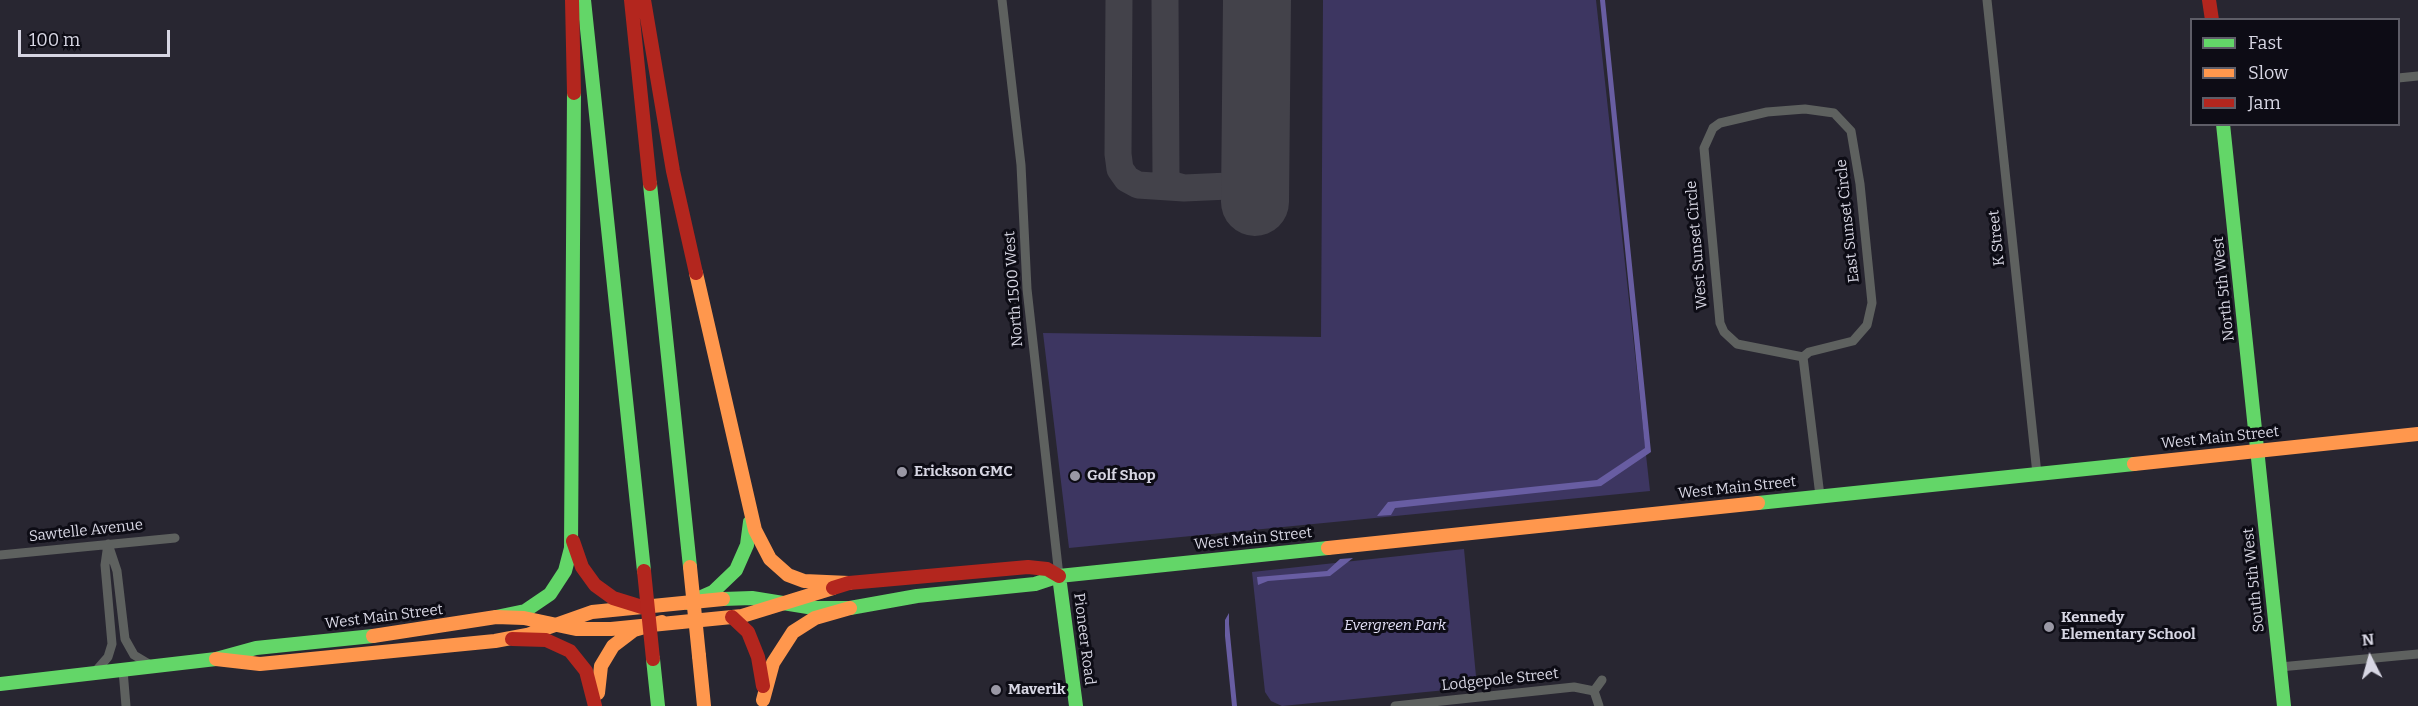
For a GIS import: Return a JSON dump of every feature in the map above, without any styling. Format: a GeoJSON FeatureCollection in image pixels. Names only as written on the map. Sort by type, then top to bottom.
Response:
{"type":"FeatureCollection","features":[{"type":"Feature","properties":{"kind":"main road"},"geometry":{"type":"LineString","coordinates":[[496,617],[525,611],[550,594],[565,571],[573,537],[575,174],[572,0]]}},
{"type":"Feature","properties":{"kind":"main road"},"geometry":{"type":"LineString","coordinates":[[584,0],[657,706]]}},
{"type":"Feature","properties":{"kind":"main road"},"geometry":{"type":"LineString","coordinates":[[631,0],[704,706]]}},
{"type":"Feature","properties":{"kind":"main road"},"geometry":{"type":"LineString","coordinates":[[644,0],[673,171],[759,541],[770,559],[781,570],[804,581],[849,583]]}},
{"type":"Feature","properties":{"kind":"main road"},"geometry":{"type":"LineString","coordinates":[[2209,0],[2212,18]]}},
{"type":"Feature","properties":{"kind":"main road","name":"North 5th West"},"geometry":{"type":"LineString","coordinates":[[2223,126],[2257,451]]}},
{"type":"Feature","properties":{"kind":"main road","name":"West Main Street"},"geometry":{"type":"LineString","coordinates":[[216,659],[260,664],[512,639],[592,612],[737,598],[814,608],[850,608],[917,596],[1035,584],[1059,576],[2418,434]]}},
{"type":"Feature","properties":{"kind":"main road","name":"South 5th West"},"geometry":{"type":"LineString","coordinates":[[2257,451],[2284,706]]}},
{"type":"Feature","properties":{"kind":"main road"},"geometry":{"type":"LineString","coordinates":[[688,603],[713,592],[736,570],[745,553],[749,536],[749,505]]}},
{"type":"Feature","properties":{"kind":"main road"},"geometry":{"type":"LineString","coordinates":[[573,537],[582,567],[595,585],[613,598],[642,608]]}},
{"type":"Feature","properties":{"kind":"main road","name":"West Main Street"},"geometry":{"type":"LineString","coordinates":[[0,684],[216,659],[256,648],[414,632],[496,617],[524,618],[600,630],[662,622],[732,617],[787,603],[849,583],[1028,567],[1041,568],[1059,576]]}},
{"type":"Feature","properties":{"kind":"main road","name":"Pioneer Road"},"geometry":{"type":"LineString","coordinates":[[1059,576],[1076,706]]}},
{"type":"Feature","properties":{"kind":"main road"},"geometry":{"type":"LineString","coordinates":[[763,703],[773,663],[793,632],[815,618],[850,608]]}},
{"type":"Feature","properties":{"kind":"main road"},"geometry":{"type":"LineString","coordinates":[[732,617],[745,627],[754,644],[761,671],[763,703]]}},
{"type":"Feature","properties":{"kind":"main road"},"geometry":{"type":"LineString","coordinates":[[597,706],[599,672],[607,653],[634,630],[662,622]]}},
{"type":"Feature","properties":{"kind":"main road"},"geometry":{"type":"LineString","coordinates":[[512,639],[546,640],[570,651],[586,670],[597,706]]}},
{"type":"Feature","properties":{"kind":"street","name":"North 1500 West"},"geometry":{"type":"LineString","coordinates":[[1002,0],[1021,165],[1027,289],[1059,576]]}},
{"type":"Feature","properties":{"kind":"street","name":"K Street"},"geometry":{"type":"LineString","coordinates":[[1987,0],[2037,474]]}},
{"type":"Feature","properties":{"kind":"street"},"geometry":{"type":"LineString","coordinates":[[2400,78],[2418,76]]}},
{"type":"Feature","properties":{"kind":"street","name":"East Sunset Circle"},"geometry":{"type":"LineString","coordinates":[[1767,112],[1805,109],[1834,113],[1851,131],[1855,142],[1872,303],[1870,316],[1867,326],[1853,341],[1809,352],[1803,357]]}},
{"type":"Feature","properties":{"kind":"street","name":"West Sunset Circle"},"geometry":{"type":"LineString","coordinates":[[1767,112],[1720,123],[1713,128],[1704,148],[1718,313],[1724,332],[1737,344],[1803,357]]}},
{"type":"Feature","properties":{"kind":"street"},"geometry":{"type":"LineString","coordinates":[[1803,357],[1820,496]]}},
{"type":"Feature","properties":{"kind":"street","name":"Sawtelle Avenue"},"geometry":{"type":"LineString","coordinates":[[0,555],[175,538]]}},
{"type":"Feature","properties":{"kind":"street"},"geometry":{"type":"LineString","coordinates":[[108,544],[117,571],[126,643],[140,660],[154,666]]}},
{"type":"Feature","properties":{"kind":"street"},"geometry":{"type":"LineString","coordinates":[[94,673],[104,663],[112,644],[105,565],[108,544]]}},
{"type":"Feature","properties":{"kind":"street"},"geometry":{"type":"LineString","coordinates":[[2280,667],[2418,654]]}},
{"type":"Feature","properties":{"kind":"street"},"geometry":{"type":"LineString","coordinates":[[123,670],[126,706]]}},
{"type":"Feature","properties":{"kind":"street"},"geometry":{"type":"LineString","coordinates":[[1599,706],[1594,692],[1602,680]]}},
{"type":"Feature","properties":{"kind":"street","name":"Lodgepole Street"},"geometry":{"type":"LineString","coordinates":[[1395,706],[1473,702],[1574,687],[1594,692]]}},
{"type":"Feature","properties":{"kind":"green space"},"geometry":{"type":"Polygon","coordinates":[[[1323,0],[1596,0],[1650,491],[1069,548],[1043,333],[1321,337],[1323,0]]]}},
{"type":"Feature","properties":{"kind":"green space","name":"Evergreen Park"},"geometry":{"type":"Polygon","coordinates":[[[1464,549],[1477,687],[1282,706],[1271,701],[1265,692],[1252,572],[1464,549]]]}},
{"type":"Feature","properties":{"kind":"shaded area"},"geometry":{"type":"Polygon","coordinates":[[[1600,0],[1605,0],[1651,452],[1601,486],[1395,508],[1391,515],[1377,516],[1388,502],[1597,480],[1645,448],[1600,0]]]}},
{"type":"Feature","properties":{"kind":"shaded area"},"geometry":{"type":"Polygon","coordinates":[[[1353,558],[1330,576],[1268,581],[1258,585],[1257,577],[1327,571],[1340,559],[1353,558]]]}},
{"type":"Feature","properties":{"kind":"shaded area"},"geometry":{"type":"Polygon","coordinates":[[[1229,613],[1237,706],[1232,706],[1225,636],[1225,620],[1229,613]]]}},
{"type":"Feature","properties":{"kind":"taxiway"},"geometry":{"type":"LineString","coordinates":[[1119,0],[1118,154],[1120,169],[1127,179],[1138,185],[1184,188]]}},
{"type":"Feature","properties":{"kind":"taxiway"},"geometry":{"type":"LineString","coordinates":[[1165,0],[1166,178],[1173,185],[1184,188],[1229,186],[1242,180],[1256,161]]}},
{"type":"Feature","properties":{"kind":"runway"},"geometry":{"type":"LineString","coordinates":[[1255,202],[1257,0]]}},
{"type":"Feature","properties":{"kind":"traffic: fast"},"geometry":{"type":"LineString","coordinates":[[584,0],[644,571]]}},
{"type":"Feature","properties":{"kind":"traffic: fast"},"geometry":{"type":"LineString","coordinates":[[496,617],[525,611],[550,594],[565,571],[571,548],[574,93]]}},
{"type":"Feature","properties":{"kind":"traffic: fast"},"geometry":{"type":"LineString","coordinates":[[2223,126],[2284,706]]}},
{"type":"Feature","properties":{"kind":"traffic: fast"},"geometry":{"type":"LineString","coordinates":[[650,184],[690,567]]}},
{"type":"Feature","properties":{"kind":"traffic: fast"},"geometry":{"type":"LineString","coordinates":[[1758,503],[2134,464]]}},
{"type":"Feature","properties":{"kind":"traffic: fast"},"geometry":{"type":"LineString","coordinates":[[688,603],[713,592],[736,570],[747,545],[750,522]]}},
{"type":"Feature","properties":{"kind":"traffic: fast"},"geometry":{"type":"LineString","coordinates":[[723,599],[752,598],[814,608],[850,608],[917,596],[1035,584],[1059,576],[1328,548]]}},
{"type":"Feature","properties":{"kind":"traffic: fast"},"geometry":{"type":"LineString","coordinates":[[1059,576],[1076,706]]}},
{"type":"Feature","properties":{"kind":"traffic: fast"},"geometry":{"type":"LineString","coordinates":[[0,684],[216,659],[256,648],[373,636]]}},
{"type":"Feature","properties":{"kind":"traffic: fast"},"geometry":{"type":"LineString","coordinates":[[653,659],[658,706]]}},
{"type":"Feature","properties":{"kind":"traffic: slow"},"geometry":{"type":"LineString","coordinates":[[696,273],[755,530],[770,559],[788,575],[804,581],[849,583]]}},
{"type":"Feature","properties":{"kind":"traffic: slow"},"geometry":{"type":"LineString","coordinates":[[2134,464],[2418,434]]}},
{"type":"Feature","properties":{"kind":"traffic: slow"},"geometry":{"type":"LineString","coordinates":[[1328,548],[1758,503]]}},
{"type":"Feature","properties":{"kind":"traffic: slow"},"geometry":{"type":"LineString","coordinates":[[690,567],[699,656]]}},
{"type":"Feature","properties":{"kind":"traffic: slow"},"geometry":{"type":"LineString","coordinates":[[373,636],[496,617],[524,618],[576,629],[611,629],[742,616],[833,588]]}},
{"type":"Feature","properties":{"kind":"traffic: slow"},"geometry":{"type":"LineString","coordinates":[[216,659],[260,664],[495,641],[527,635],[592,612],[723,599]]}},
{"type":"Feature","properties":{"kind":"traffic: slow"},"geometry":{"type":"LineString","coordinates":[[763,700],[773,663],[793,632],[815,618],[850,608]]}},
{"type":"Feature","properties":{"kind":"traffic: slow"},"geometry":{"type":"LineString","coordinates":[[598,693],[601,666],[613,646],[634,630],[662,622]]}},
{"type":"Feature","properties":{"kind":"traffic: slow"},"geometry":{"type":"LineString","coordinates":[[699,656],[704,706]]}},
{"type":"Feature","properties":{"kind":"traffic: jam"},"geometry":{"type":"LineString","coordinates":[[572,0],[574,93]]}},
{"type":"Feature","properties":{"kind":"traffic: jam"},"geometry":{"type":"LineString","coordinates":[[631,0],[650,184]]}},
{"type":"Feature","properties":{"kind":"traffic: jam"},"geometry":{"type":"LineString","coordinates":[[644,0],[673,171],[696,273]]}},
{"type":"Feature","properties":{"kind":"traffic: jam"},"geometry":{"type":"LineString","coordinates":[[2209,0],[2212,18]]}},
{"type":"Feature","properties":{"kind":"traffic: jam"},"geometry":{"type":"LineString","coordinates":[[573,541],[582,567],[595,585],[613,598],[642,607]]}},
{"type":"Feature","properties":{"kind":"traffic: jam"},"geometry":{"type":"LineString","coordinates":[[833,588],[849,583],[1028,567],[1047,569],[1059,576]]}},
{"type":"Feature","properties":{"kind":"traffic: jam"},"geometry":{"type":"LineString","coordinates":[[644,571],[653,659]]}},
{"type":"Feature","properties":{"kind":"traffic: jam"},"geometry":{"type":"LineString","coordinates":[[732,617],[748,632],[758,657],[763,686]]}},
{"type":"Feature","properties":{"kind":"traffic: jam"},"geometry":{"type":"LineString","coordinates":[[512,639],[546,640],[570,651],[586,671],[595,706]]}},
{"type":"Feature","properties":{"kind":"place","name":"Erickson GMC"},"geometry":{"type":"Point","coordinates":[902,472]}},
{"type":"Feature","properties":{"kind":"place","name":"Golf Shop"},"geometry":{"type":"Point","coordinates":[1075,476]}},
{"type":"Feature","properties":{"kind":"place","name":"Kennedy Elementary School"},"geometry":{"type":"Point","coordinates":[2049,627]}},
{"type":"Feature","properties":{"kind":"place","name":"Maverik"},"geometry":{"type":"Point","coordinates":[996,690]}}]}
